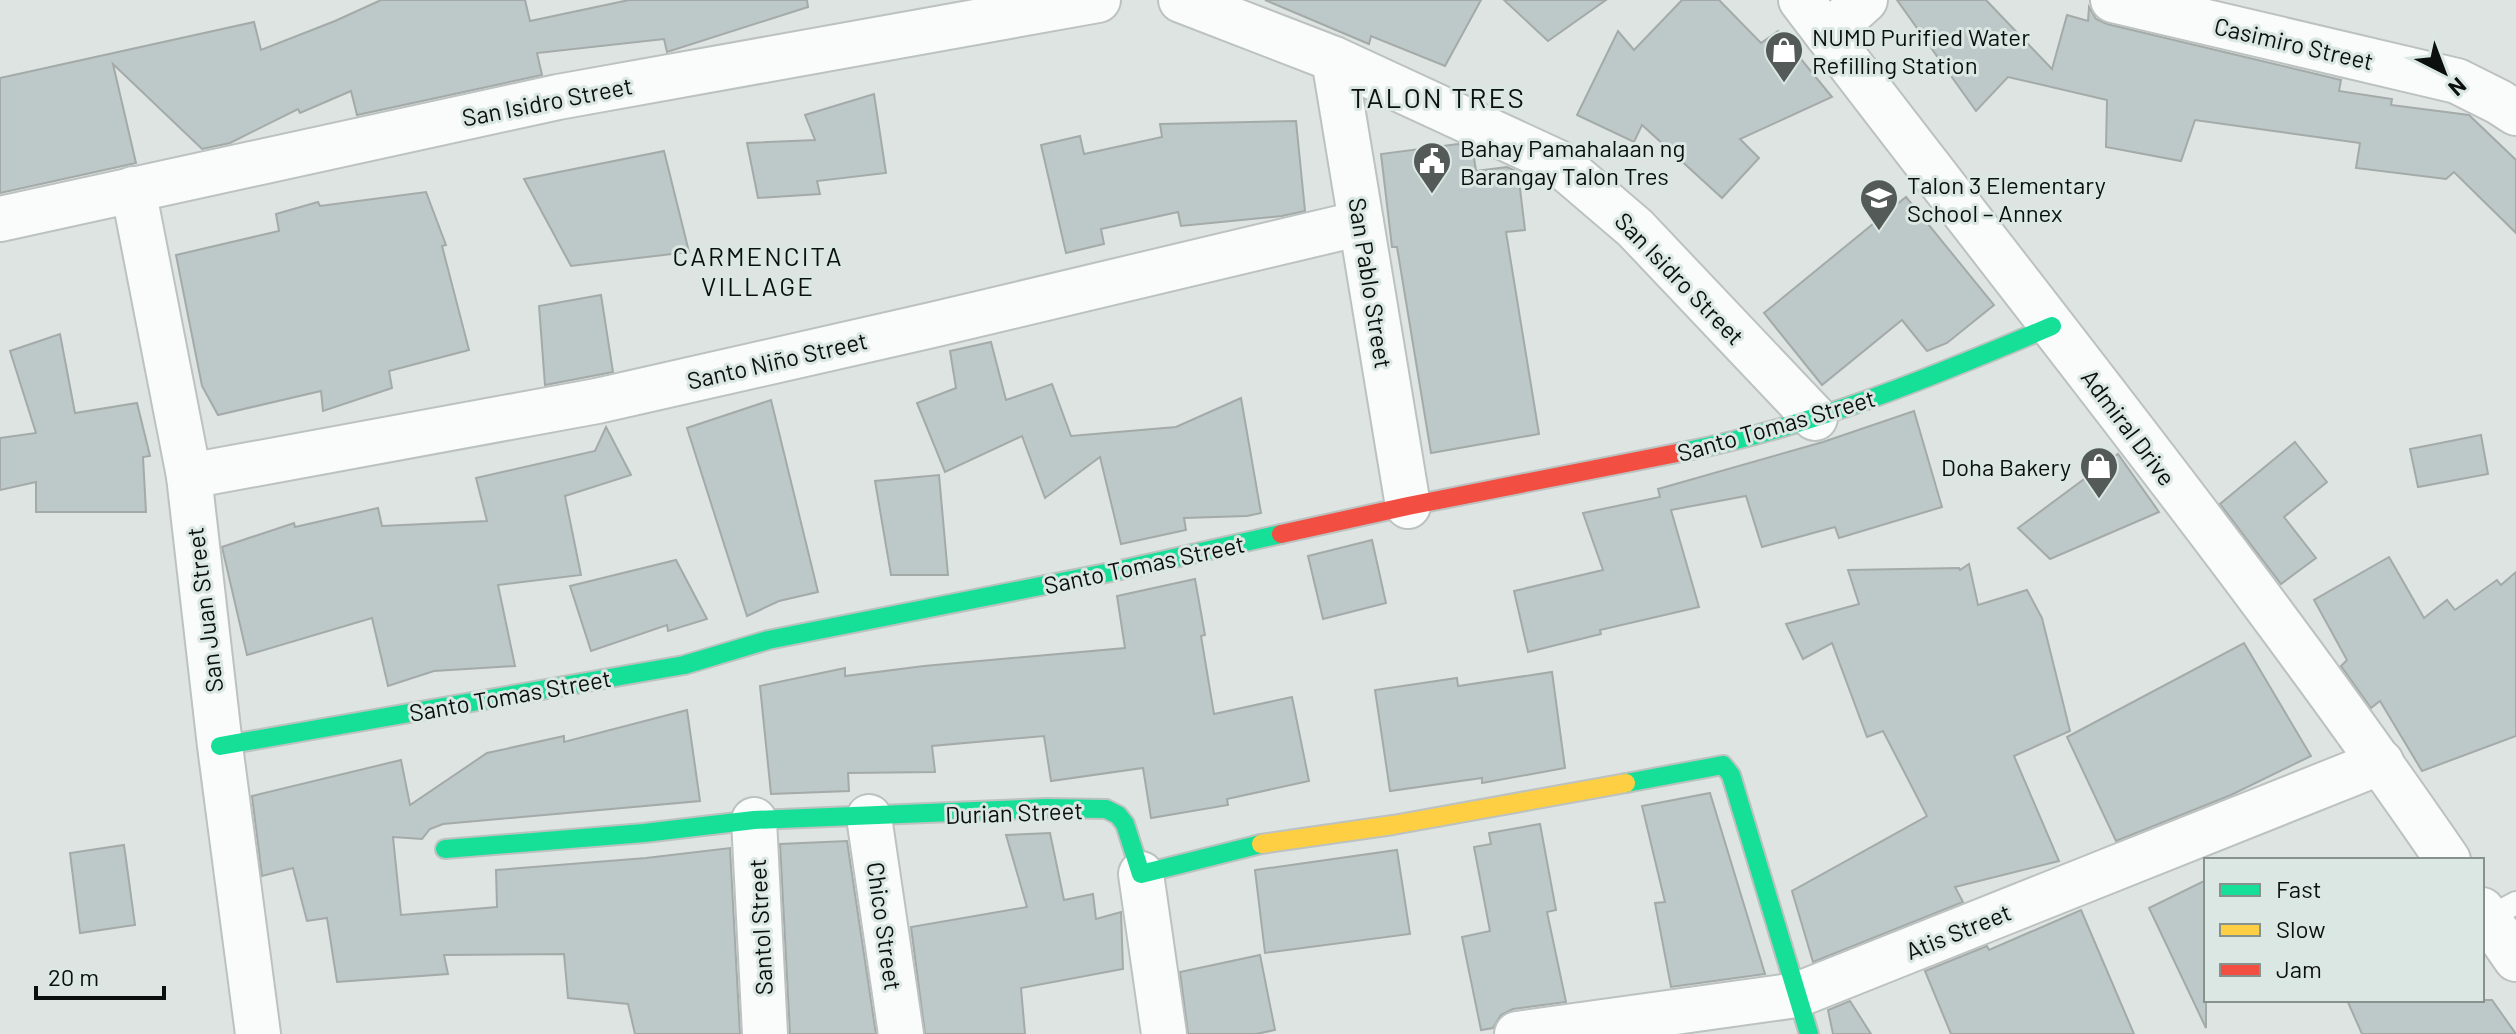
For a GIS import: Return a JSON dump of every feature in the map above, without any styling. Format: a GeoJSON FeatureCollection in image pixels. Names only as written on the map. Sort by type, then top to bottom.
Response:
{"type":"FeatureCollection","features":[{"type":"Feature","properties":{"kind":"street","name":"San Isidro Street"},"geometry":{"type":"LineString","coordinates":[[0,219],[558,97],[1098,0]]}},
{"type":"Feature","properties":{"kind":"street","name":"San Isidro Street"},"geometry":{"type":"LineString","coordinates":[[1181,0],[1334,59],[1559,163],[1635,228],[1815,418]]}},
{"type":"Feature","properties":{"kind":"street"},"geometry":{"type":"LineString","coordinates":[[1814,17],[1865,0]]}},
{"type":"Feature","properties":{"kind":"street","name":"Casimiro Street"},"geometry":{"type":"LineString","coordinates":[[2113,0],[2457,81],[2516,113]]}},
{"type":"Feature","properties":{"kind":"street","name":"Admiral Drive"},"geometry":{"type":"LineString","coordinates":[[1814,17],[2381,762],[2447,858]]}},
{"type":"Feature","properties":{"kind":"street","name":"San Pablo Street"},"geometry":{"type":"LineString","coordinates":[[1334,59],[1408,506]]}},
{"type":"Feature","properties":{"kind":"street","name":"San Juan Street"},"geometry":{"type":"LineString","coordinates":[[133,189],[189,476],[258,1034]]}},
{"type":"Feature","properties":{"kind":"street","name":"Santo Niño Street"},"geometry":{"type":"LineString","coordinates":[[189,476],[597,401],[1361,223]]}},
{"type":"Feature","properties":{"kind":"street","name":"Santo Tomas Street"},"geometry":{"type":"LineString","coordinates":[[220,746],[684,665],[768,640],[1116,571],[1408,506],[1693,450],[1815,418],[1902,389],[2052,326]]}},
{"type":"Feature","properties":{"kind":"street","name":"Atis Street"},"geometry":{"type":"LineString","coordinates":[[1517,1034],[1803,1015],[2381,762]]}},
{"type":"Feature","properties":{"kind":"street"},"geometry":{"type":"LineString","coordinates":[[1164,1034],[1141,874],[1251,845],[1393,825],[1723,765],[1731,775],[1803,1015]]}},
{"type":"Feature","properties":{"kind":"street","name":"Durian Street"},"geometry":{"type":"LineString","coordinates":[[445,849],[644,833],[754,820],[1046,808],[1106,809],[1118,815],[1125,824],[1141,874]]}},
{"type":"Feature","properties":{"kind":"street","name":"Chico Street"},"geometry":{"type":"LineString","coordinates":[[869,817],[901,1034]]}},
{"type":"Feature","properties":{"kind":"street","name":"Santol Street"},"geometry":{"type":"LineString","coordinates":[[754,820],[765,1034]]}},
{"type":"Feature","properties":{"kind":"street"},"geometry":{"type":"LineString","coordinates":[[2495,910],[2516,959]]}},
{"type":"Feature","properties":{"kind":"building"},"geometry":{"type":"Polygon","coordinates":[[[381,0],[525,0],[530,21],[629,0],[807,0],[808,7],[667,52],[664,39],[537,53],[542,75],[357,115],[351,91],[300,113],[298,109],[230,143],[202,149],[113,64],[136,163],[0,193],[0,78],[254,22],[261,50],[381,0]]]}},
{"type":"Feature","properties":{"kind":"building"},"geometry":{"type":"Polygon","coordinates":[[[1265,0],[1481,0],[1445,66],[1371,36],[1369,44],[1265,0]]]}},
{"type":"Feature","properties":{"kind":"building"},"geometry":{"type":"Polygon","coordinates":[[[1504,0],[1606,0],[1548,41],[1504,0]]]}},
{"type":"Feature","properties":{"kind":"building"},"geometry":{"type":"Polygon","coordinates":[[[1682,0],[1719,0],[1761,43],[1778,31],[1832,97],[1740,139],[1759,158],[1722,198],[1642,125],[1634,142],[1577,115],[1618,31],[1634,50],[1682,0]]]}},
{"type":"Feature","properties":{"kind":"building"},"geometry":{"type":"Polygon","coordinates":[[[1897,0],[1986,0],[2052,69],[2067,15],[2088,21],[2089,7],[2096,19],[2107,24],[2341,80],[2339,91],[2392,99],[2391,105],[2469,115],[2516,160],[2516,233],[2454,172],[2446,179],[2356,168],[2360,143],[2195,120],[2181,161],[2106,147],[2107,100],[2008,77],[1976,111],[1897,0]]]}},
{"type":"Feature","properties":{"kind":"building"},"geometry":{"type":"Polygon","coordinates":[[[874,94],[886,173],[817,181],[820,194],[758,198],[747,143],[815,140],[805,115],[874,94]]]}},
{"type":"Feature","properties":{"kind":"building"},"geometry":{"type":"Polygon","coordinates":[[[1296,121],[1305,211],[1181,226],[1178,212],[1101,229],[1104,244],[1066,253],[1041,145],[1080,136],[1084,154],[1162,137],[1160,124],[1296,121]]]}},
{"type":"Feature","properties":{"kind":"building"},"geometry":{"type":"Polygon","coordinates":[[[1458,144],[1473,151],[1476,171],[1507,167],[1518,172],[1525,230],[1506,232],[1539,434],[1431,453],[1397,247],[1392,247],[1381,154],[1458,144]]]}},
{"type":"Feature","properties":{"kind":"building"},"geometry":{"type":"Polygon","coordinates":[[[664,151],[689,252],[571,266],[524,179],[664,151]]]}},
{"type":"Feature","properties":{"kind":"building"},"geometry":{"type":"Polygon","coordinates":[[[426,192],[446,245],[442,246],[469,350],[389,371],[392,388],[323,411],[321,391],[218,415],[202,386],[176,255],[279,231],[276,214],[318,202],[320,206],[426,192]]]}},
{"type":"Feature","properties":{"kind":"building"},"geometry":{"type":"Polygon","coordinates":[[[1906,197],[1994,305],[1947,343],[1927,351],[1902,320],[1822,385],[1764,313],[1906,197]]]}},
{"type":"Feature","properties":{"kind":"building"},"geometry":{"type":"Polygon","coordinates":[[[601,295],[613,372],[545,385],[539,306],[601,295]]]}},
{"type":"Feature","properties":{"kind":"building"},"geometry":{"type":"Polygon","coordinates":[[[60,334],[75,413],[137,403],[150,456],[143,457],[146,512],[36,512],[36,482],[0,490],[0,438],[36,433],[10,351],[60,334]]]}},
{"type":"Feature","properties":{"kind":"building"},"geometry":{"type":"Polygon","coordinates":[[[991,342],[1006,400],[1052,384],[1071,436],[1176,427],[1241,398],[1261,513],[1184,518],[1186,530],[1121,544],[1100,457],[1045,498],[1022,436],[945,472],[917,403],[956,388],[950,351],[991,342]]]}},
{"type":"Feature","properties":{"kind":"building"},"geometry":{"type":"Polygon","coordinates":[[[771,400],[818,592],[779,601],[747,616],[687,428],[771,400]]]}},
{"type":"Feature","properties":{"kind":"building"},"geometry":{"type":"Polygon","coordinates":[[[1914,411],[1942,507],[1839,538],[1835,527],[1762,547],[1746,496],[1671,510],[1699,607],[1600,630],[1601,634],[1528,652],[1514,591],[1603,570],[1583,513],[1660,497],[1658,489],[1823,442],[1914,411]]]}},
{"type":"Feature","properties":{"kind":"building"},"geometry":{"type":"Polygon","coordinates":[[[606,427],[631,475],[565,496],[581,575],[498,585],[515,666],[434,671],[388,686],[372,618],[247,655],[222,547],[294,523],[295,527],[378,508],[382,526],[487,521],[476,478],[595,451],[606,427]]]}},
{"type":"Feature","properties":{"kind":"building"},"geometry":{"type":"Polygon","coordinates":[[[2481,435],[2488,474],[2418,487],[2410,449],[2481,435]]]}},
{"type":"Feature","properties":{"kind":"building"},"geometry":{"type":"Polygon","coordinates":[[[2295,442],[2327,482],[2284,517],[2316,558],[2281,584],[2220,504],[2295,442]]]}},
{"type":"Feature","properties":{"kind":"building"},"geometry":{"type":"Polygon","coordinates":[[[2118,454],[2159,512],[2050,559],[2018,528],[2118,454]]]}},
{"type":"Feature","properties":{"kind":"building"},"geometry":{"type":"Polygon","coordinates":[[[939,475],[948,575],[891,575],[875,481],[939,475]]]}},
{"type":"Feature","properties":{"kind":"building"},"geometry":{"type":"Polygon","coordinates":[[[1372,540],[1386,603],[1323,619],[1308,556],[1372,540]]]}},
{"type":"Feature","properties":{"kind":"building"},"geometry":{"type":"Polygon","coordinates":[[[2389,557],[2424,618],[2447,600],[2455,610],[2497,580],[2501,585],[2516,572],[2516,736],[2422,771],[2380,701],[2371,708],[2341,666],[2347,660],[2314,600],[2389,557]]]}},
{"type":"Feature","properties":{"kind":"building"},"geometry":{"type":"Polygon","coordinates":[[[676,560],[707,619],[668,631],[667,625],[591,651],[570,586],[676,560]]]}},
{"type":"Feature","properties":{"kind":"building"},"geometry":{"type":"Polygon","coordinates":[[[1969,564],[1978,605],[2027,590],[2042,618],[2070,731],[2014,756],[2059,861],[1955,887],[1963,902],[1813,962],[1792,891],[1927,816],[1883,731],[1867,737],[1832,643],[1803,659],[1786,624],[1859,604],[1848,570],[1960,570],[1969,564]]]}},
{"type":"Feature","properties":{"kind":"building"},"geometry":{"type":"Polygon","coordinates":[[[1195,579],[1214,714],[1292,697],[1309,781],[1227,799],[1228,805],[1151,818],[1143,768],[1051,781],[1044,736],[932,746],[935,772],[848,773],[849,791],[771,794],[760,686],[845,668],[845,676],[1125,648],[1117,596],[1195,579]]]}},
{"type":"Feature","properties":{"kind":"building"},"geometry":{"type":"Polygon","coordinates":[[[2244,643],[2311,756],[2231,795],[2116,841],[2067,737],[2244,643]]]}},
{"type":"Feature","properties":{"kind":"building"},"geometry":{"type":"Polygon","coordinates":[[[1552,672],[1565,768],[1482,783],[1482,778],[1390,791],[1375,690],[1457,678],[1458,686],[1552,672]]]}},
{"type":"Feature","properties":{"kind":"building"},"geometry":{"type":"Polygon","coordinates":[[[687,710],[700,801],[443,824],[430,829],[422,839],[393,837],[401,915],[497,907],[496,870],[730,848],[740,1034],[635,1034],[628,1004],[568,998],[564,954],[444,955],[448,974],[337,982],[327,918],[307,921],[293,868],[262,876],[252,796],[401,760],[410,805],[487,753],[564,736],[564,742],[687,710]]]}},
{"type":"Feature","properties":{"kind":"building"},"geometry":{"type":"Polygon","coordinates":[[[1710,793],[1765,974],[1671,987],[1655,903],[1665,902],[1642,806],[1710,793]]]}},
{"type":"Feature","properties":{"kind":"building"},"geometry":{"type":"Polygon","coordinates":[[[1540,824],[1556,910],[1547,912],[1566,1002],[1513,1009],[1501,1015],[1493,1028],[1481,1030],[1462,937],[1490,931],[1474,847],[1491,844],[1489,833],[1540,824]]]}},
{"type":"Feature","properties":{"kind":"building"},"geometry":{"type":"Polygon","coordinates":[[[1050,833],[1064,900],[1093,894],[1096,919],[1121,912],[1123,969],[1021,988],[1025,1034],[925,1034],[911,927],[1027,907],[1006,835],[1050,833]]]}},
{"type":"Feature","properties":{"kind":"building"},"geometry":{"type":"Polygon","coordinates":[[[847,841],[876,1034],[790,1034],[780,844],[847,841]]]}},
{"type":"Feature","properties":{"kind":"building"},"geometry":{"type":"Polygon","coordinates":[[[124,845],[135,925],[80,933],[70,853],[124,845]]]}},
{"type":"Feature","properties":{"kind":"building"},"geometry":{"type":"Polygon","coordinates":[[[1397,850],[1410,934],[1265,953],[1255,870],[1397,850]]]}},
{"type":"Feature","properties":{"kind":"building"},"geometry":{"type":"Polygon","coordinates":[[[2204,881],[2206,1028],[2149,908],[2204,881]]]}},
{"type":"Feature","properties":{"kind":"building"},"geometry":{"type":"Polygon","coordinates":[[[2081,910],[2134,1034],[1951,1034],[1925,971],[1987,946],[1989,950],[2081,910]]]}},
{"type":"Feature","properties":{"kind":"building"},"geometry":{"type":"Polygon","coordinates":[[[1260,955],[1275,1030],[1256,1034],[1188,1034],[1180,972],[1260,955]]]}},
{"type":"Feature","properties":{"kind":"building"},"geometry":{"type":"Polygon","coordinates":[[[2492,1000],[2516,1034],[2362,1034],[2348,1002],[2492,1000]]]}},
{"type":"Feature","properties":{"kind":"building"},"geometry":{"type":"Polygon","coordinates":[[[1850,1001],[1871,1034],[1833,1034],[1828,1010],[1850,1001]]]}},
{"type":"Feature","properties":{"kind":"traffic: fast"},"geometry":{"type":"LineString","coordinates":[[1682,452],[1730,442],[1824,415],[1916,382],[2052,326]]}},
{"type":"Feature","properties":{"kind":"traffic: fast"},"geometry":{"type":"LineString","coordinates":[[220,746],[684,665],[768,640],[1116,571],[1281,534]]}},
{"type":"Feature","properties":{"kind":"traffic: fast"},"geometry":{"type":"LineString","coordinates":[[1626,783],[1723,765],[1731,775],[1809,1034]]}},
{"type":"Feature","properties":{"kind":"traffic: fast"},"geometry":{"type":"LineString","coordinates":[[445,849],[644,833],[754,820],[1046,808],[1106,809],[1118,815],[1125,824],[1141,874],[1261,844]]}},
{"type":"Feature","properties":{"kind":"traffic: slow"},"geometry":{"type":"LineString","coordinates":[[1261,844],[1393,825],[1626,783]]}},
{"type":"Feature","properties":{"kind":"traffic: jam"},"geometry":{"type":"LineString","coordinates":[[1281,534],[1682,452]]}},
{"type":"Feature","properties":{"kind":"place","name":"NUMD Purified Water Refilling Station"},"geometry":{"type":"Point","coordinates":[1784,84]}},
{"type":"Feature","properties":{"kind":"place","name":"Bahay Pamahalaan ng Barangay Talon Tres"},"geometry":{"type":"Point","coordinates":[1432,195]}},
{"type":"Feature","properties":{"kind":"place","name":"Talon 3 Elementary School – Annex"},"geometry":{"type":"Point","coordinates":[1879,232]}},
{"type":"Feature","properties":{"kind":"place","name":"Doha Bakery"},"geometry":{"type":"Point","coordinates":[2099,500]}},
{"type":"Feature","properties":{"kind":"district","name":"TALON TRES"},"geometry":{"type":"Point","coordinates":[1438,97]}},
{"type":"Feature","properties":{"kind":"district","name":"CARMENCITA VILLAGE"},"geometry":{"type":"Point","coordinates":[758,270]}}]}
